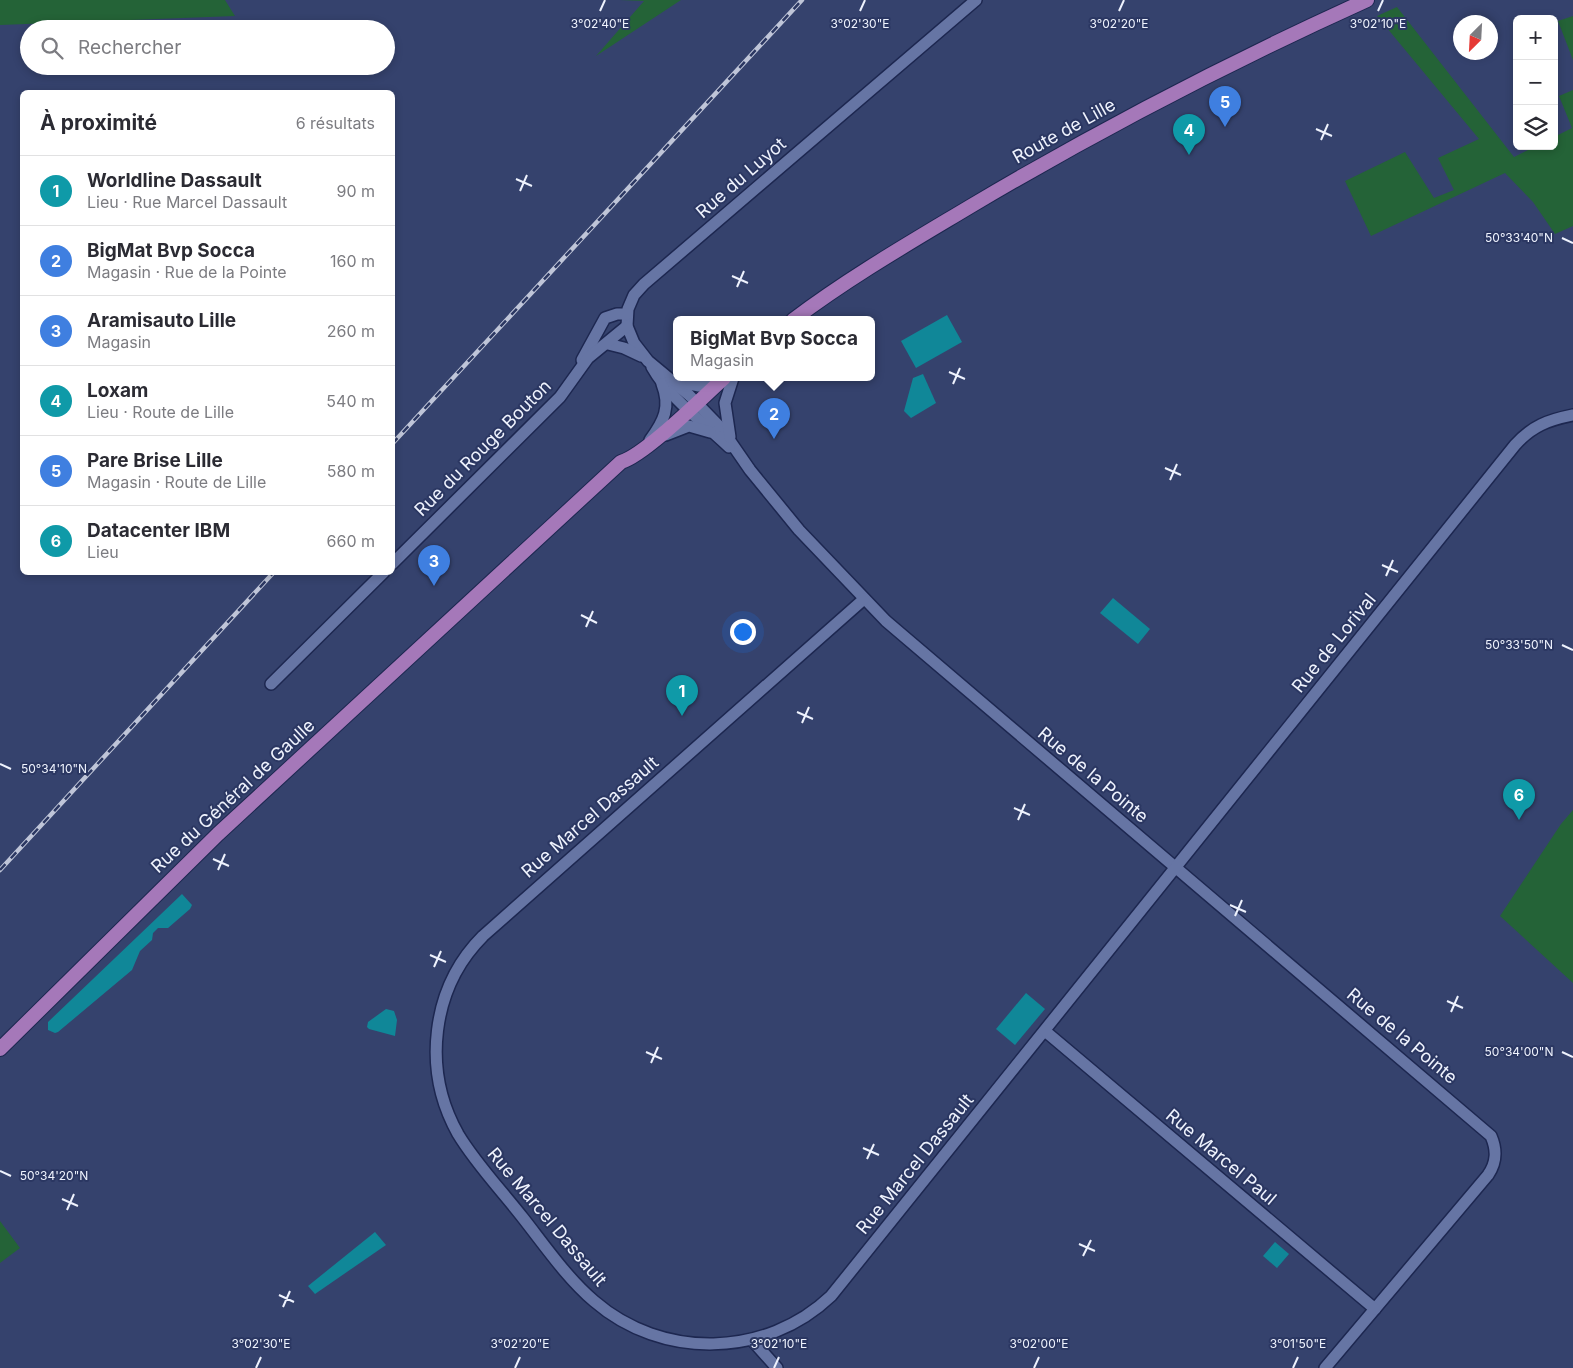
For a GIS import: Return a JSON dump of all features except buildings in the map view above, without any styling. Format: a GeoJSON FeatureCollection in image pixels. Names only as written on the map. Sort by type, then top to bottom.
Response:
{"type":"FeatureCollection","features":[{"type":"Feature","properties":{"kind":"main road","name":"Route de Lille"},"geometry":{"type":"LineString","coordinates":[[799,316],[864,270],[1053,158],[1250,54],[1367,0]]}},
{"type":"Feature","properties":{"kind":"main road"},"geometry":{"type":"LineString","coordinates":[[692,406],[721,381]]}},
{"type":"Feature","properties":{"kind":"main road","name":"Rue du Général de Gaulle"},"geometry":{"type":"LineString","coordinates":[[0,1049],[218,834],[499,577],[512,568],[622,472],[629,465],[630,460],[692,406]]}},
{"type":"Feature","properties":{"kind":"street","name":"Rue du Luyot"},"geometry":{"type":"LineString","coordinates":[[692,406],[673,381],[648,360],[634,343],[627,326],[627,314],[631,299],[644,284],[976,0]]}},
{"type":"Feature","properties":{"kind":"street"},"geometry":{"type":"LineString","coordinates":[[627,314],[609,316],[600,324],[608,344],[630,350],[648,360],[661,381],[667,405],[666,416],[645,448]]}},
{"type":"Feature","properties":{"kind":"street","name":"Rue du Rouge Bouton"},"geometry":{"type":"LineString","coordinates":[[575,376],[600,324]]}},
{"type":"Feature","properties":{"kind":"street","name":"Rue du Rouge Bouton"},"geometry":{"type":"LineString","coordinates":[[395,561],[560,397],[592,354],[608,344],[627,326]]}},
{"type":"Feature","properties":{"kind":"street"},"geometry":{"type":"LineString","coordinates":[[661,381],[692,406],[725,438]]}},
{"type":"Feature","properties":{"kind":"street"},"geometry":{"type":"LineString","coordinates":[[673,381],[699,386],[711,381]]}},
{"type":"Feature","properties":{"kind":"street"},"geometry":{"type":"LineString","coordinates":[[725,438],[725,403],[732,381]]}},
{"type":"Feature","properties":{"kind":"street","name":"Rue de Lorival"},"geometry":{"type":"LineString","coordinates":[[1176,868],[1522,438],[1543,422],[1573,415]]}},
{"type":"Feature","properties":{"kind":"street"},"geometry":{"type":"LineString","coordinates":[[645,448],[676,430],[689,426],[703,429],[725,438]]}},
{"type":"Feature","properties":{"kind":"street","name":"Rue de la Pointe"},"geometry":{"type":"LineString","coordinates":[[725,438],[813,546],[864,600],[916,648],[1489,1134],[1495,1146],[1495,1162],[1488,1175],[1375,1309]]}},
{"type":"Feature","properties":{"kind":"street"},"geometry":{"type":"LineString","coordinates":[[271,684],[381,575]]}},
{"type":"Feature","properties":{"kind":"street","name":"Rue Marcel Dassault"},"geometry":{"type":"LineString","coordinates":[[864,600],[477,942],[452,978],[442,1005],[437,1028],[438,1080],[445,1104],[459,1135],[587,1295],[620,1320],[664,1339],[714,1345],[752,1340],[792,1324],[831,1296],[1176,868]]}},
{"type":"Feature","properties":{"kind":"street","name":"Rue Marcel Paul"},"geometry":{"type":"LineString","coordinates":[[1045,1031],[1375,1309]]}},
{"type":"Feature","properties":{"kind":"street"},"geometry":{"type":"LineString","coordinates":[[1325,1368],[1375,1309]]}},
{"type":"Feature","properties":{"kind":"street"},"geometry":{"type":"LineString","coordinates":[[752,1340],[777,1368]]}},
{"type":"Feature","properties":{"kind":"shaded area"},"geometry":{"type":"Polygon","coordinates":[[[0,0],[225,0],[235,16],[131,20],[20,20],[20,24],[0,25],[0,0]]]}},
{"type":"Feature","properties":{"kind":"shaded area"},"geometry":{"type":"Polygon","coordinates":[[[620,0],[681,0],[596,56],[644,1],[620,0]]]}},
{"type":"Feature","properties":{"kind":"shaded area"},"geometry":{"type":"Polygon","coordinates":[[[1397,7],[1514,157],[1528,150],[1558,150],[1558,135],[1572,128],[1559,96],[1573,90],[1573,226],[1555,234],[1533,202],[1505,173],[1371,236],[1345,181],[1405,152],[1434,198],[1454,190],[1438,158],[1479,139],[1377,16],[1397,7]]]}},
{"type":"Feature","properties":{"kind":"shaded area"},"geometry":{"type":"Polygon","coordinates":[[[1573,16],[1573,60],[1558,21],[1573,16]]]}},
{"type":"Feature","properties":{"kind":"shaded area"},"geometry":{"type":"Polygon","coordinates":[[[947,315],[962,342],[916,368],[901,341],[947,315]]]}},
{"type":"Feature","properties":{"kind":"shaded area"},"geometry":{"type":"Polygon","coordinates":[[[923,374],[936,403],[911,418],[904,411],[913,378],[923,374]]]}},
{"type":"Feature","properties":{"kind":"shaded area"},"geometry":{"type":"Polygon","coordinates":[[[1113,598],[1150,629],[1138,644],[1100,613],[1113,598]]]}},
{"type":"Feature","properties":{"kind":"shaded area"},"geometry":{"type":"Polygon","coordinates":[[[1573,810],[1573,983],[1500,916],[1561,824],[1573,810]]]}},
{"type":"Feature","properties":{"kind":"shaded area"},"geometry":{"type":"Polygon","coordinates":[[[182,894],[192,905],[190,909],[168,928],[158,928],[153,933],[152,940],[140,951],[132,970],[58,1032],[55,1033],[48,1030],[48,1022],[182,894]]]}},
{"type":"Feature","properties":{"kind":"shaded area"},"geometry":{"type":"Polygon","coordinates":[[[1026,993],[1045,1009],[1015,1045],[996,1029],[1026,993]]]}},
{"type":"Feature","properties":{"kind":"shaded area"},"geometry":{"type":"Polygon","coordinates":[[[386,1009],[394,1011],[397,1020],[395,1036],[367,1027],[368,1022],[386,1009]]]}},
{"type":"Feature","properties":{"kind":"shaded area"},"geometry":{"type":"Polygon","coordinates":[[[0,1221],[20,1248],[0,1263],[0,1221]]]}},
{"type":"Feature","properties":{"kind":"shaded area"},"geometry":{"type":"Polygon","coordinates":[[[375,1232],[386,1245],[315,1294],[308,1286],[375,1232]]]}},
{"type":"Feature","properties":{"kind":"shaded area"},"geometry":{"type":"Polygon","coordinates":[[[1275,1242],[1289,1254],[1277,1268],[1263,1256],[1275,1242]]]}},
{"type":"Feature","properties":{"kind":"railway"},"geometry":{"type":"LineString","coordinates":[[395,441],[802,0]]}},
{"type":"Feature","properties":{"kind":"railway"},"geometry":{"type":"LineString","coordinates":[[0,870],[271,575]]}},
{"type":"Feature","properties":{"kind":"place","name":"Pare Brise Lille"},"geometry":{"type":"Point","coordinates":[1225,127]}},
{"type":"Feature","properties":{"kind":"place","name":"Loxam"},"geometry":{"type":"Point","coordinates":[1189,155]}},
{"type":"Feature","properties":{"kind":"place","name":"BigMat Bvp Socca"},"geometry":{"type":"Point","coordinates":[774,439]}},
{"type":"Feature","properties":{"kind":"place","name":"Aramisauto Lille"},"geometry":{"type":"Point","coordinates":[434,586]}},
{"type":"Feature","properties":{"kind":"place","name":"Worldline Dassault"},"geometry":{"type":"Point","coordinates":[682,716]}},
{"type":"Feature","properties":{"kind":"place","name":"Datacenter IBM"},"geometry":{"type":"Point","coordinates":[1519,820]}}]}
